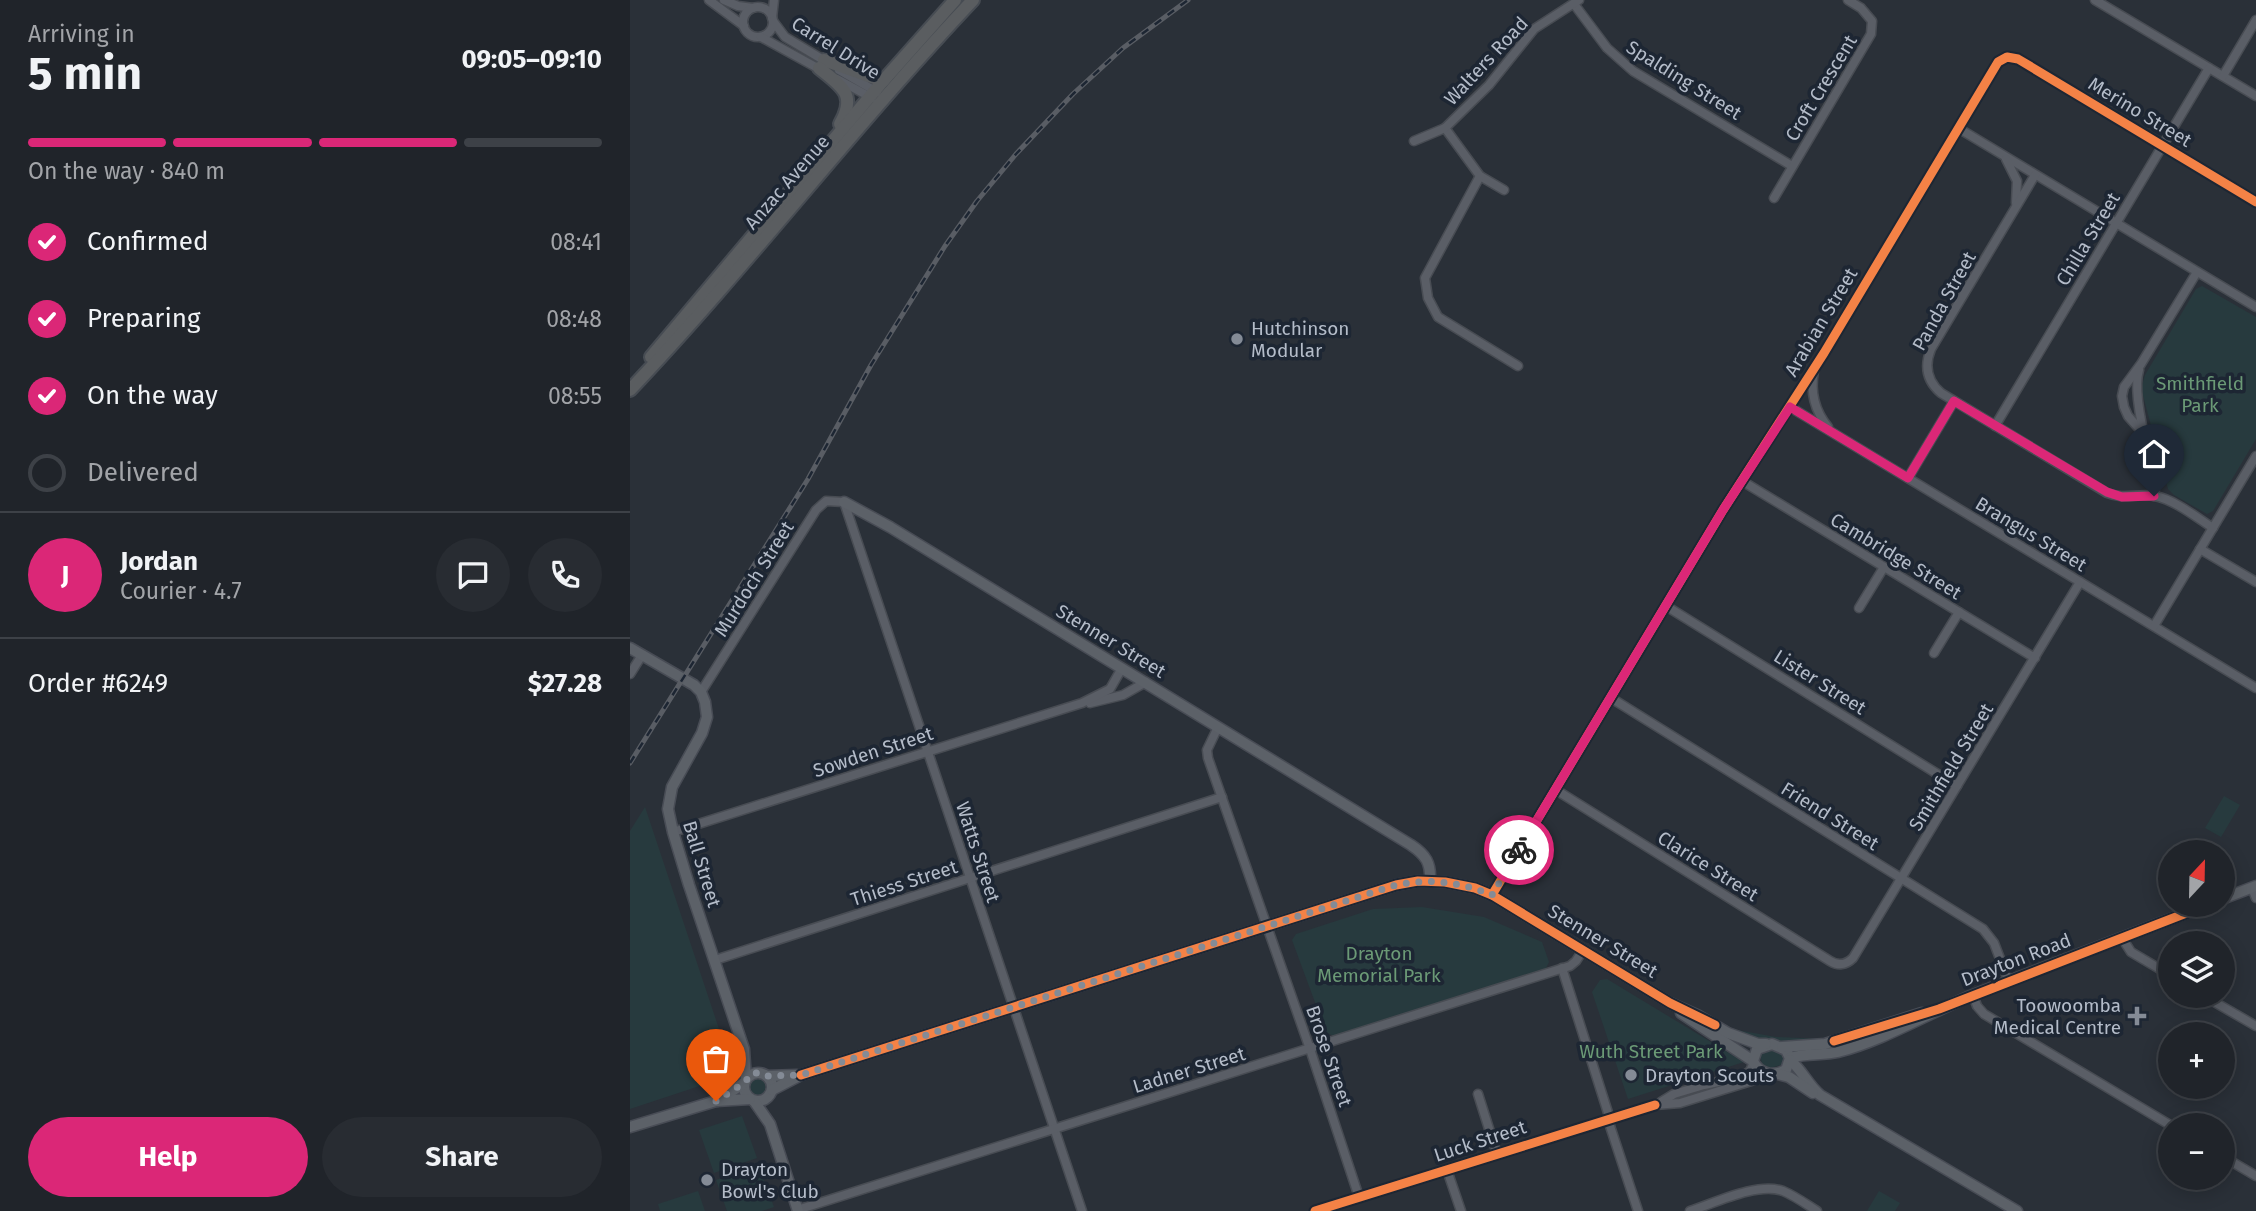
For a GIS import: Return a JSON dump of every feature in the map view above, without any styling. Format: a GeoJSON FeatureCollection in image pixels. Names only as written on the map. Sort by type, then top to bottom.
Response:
{"type":"FeatureCollection","features":[{"type":"Feature","properties":{"kind":"highway","name":"Anzac Avenue"},"geometry":{"type":"LineString","coordinates":[[630,390],[687,329],[774,225],[955,0]]}},
{"type":"Feature","properties":{"kind":"highway","name":"Anzac Avenue"},"geometry":{"type":"LineString","coordinates":[[630,382],[829,146],[974,0]]}},
{"type":"Feature","properties":{"kind":"highway"},"geometry":{"type":"LineString","coordinates":[[821,64],[879,94]]}},
{"type":"Feature","properties":{"kind":"highway"},"geometry":{"type":"LineString","coordinates":[[821,64],[845,92],[849,103],[829,146]]}},
{"type":"Feature","properties":{"kind":"main road","name":"Stenner Street"},"geometry":{"type":"LineString","coordinates":[[845,502],[1146,682],[1420,851],[1428,861],[1430,881],[1460,884],[1492,895],[1670,1003],[1702,1028],[1754,1061]]}},
{"type":"Feature","properties":{"kind":"main road"},"geometry":{"type":"LineString","coordinates":[[630,648],[683,677],[701,692]]}},
{"type":"Feature","properties":{"kind":"main road","name":"Ball Street"},"geometry":{"type":"LineString","coordinates":[[701,692],[707,710],[705,725],[679,771],[670,794],[668,809],[673,832],[744,1049],[745,1081]]}},
{"type":"Feature","properties":{"kind":"main road"},"geometry":{"type":"LineString","coordinates":[[630,1128],[716,1101],[762,1101],[770,1093],[801,1075],[1396,885],[1430,881]]}},
{"type":"Feature","properties":{"kind":"main road"},"geometry":{"type":"LineString","coordinates":[[2235,895],[2254,890]]}},
{"type":"Feature","properties":{"kind":"main road","name":"Drayton Road"},"geometry":{"type":"LineString","coordinates":[[1782,1047],[1825,1044],[1939,1009],[2176,917]]}},
{"type":"Feature","properties":{"kind":"main road","name":"Stenner Street"},"geometry":{"type":"LineString","coordinates":[[1670,1003],[1728,1033],[1758,1044],[1766,1044]]}},
{"type":"Feature","properties":{"kind":"main road","name":"Drayton Road"},"geometry":{"type":"LineString","coordinates":[[1790,1059],[1806,1053],[1819,1054],[1846,1049],[1906,1026],[1939,1009]]}},
{"type":"Feature","properties":{"kind":"main road"},"geometry":{"type":"LineString","coordinates":[[1820,1095],[1805,1080],[1782,1047],[1766,1044],[1757,1049],[1754,1061],[1761,1071],[1789,1077],[1810,1092],[1820,1095],[2017,1211]]}},
{"type":"Feature","properties":{"kind":"main road","name":"Ball Street"},"geometry":{"type":"LineString","coordinates":[[744,1049],[764,1075]]}},
{"type":"Feature","properties":{"kind":"main road"},"geometry":{"type":"LineString","coordinates":[[1805,1080],[1809,1062],[1819,1054]]}},
{"type":"Feature","properties":{"kind":"main road"},"geometry":{"type":"LineString","coordinates":[[1774,1074],[1786,1070],[1790,1059]]}},
{"type":"Feature","properties":{"kind":"main road"},"geometry":{"type":"LineString","coordinates":[[716,1101],[752,1073],[801,1075]]}},
{"type":"Feature","properties":{"kind":"main road"},"geometry":{"type":"LineString","coordinates":[[764,1075],[771,1082],[770,1124],[797,1211]]}},
{"type":"Feature","properties":{"kind":"main road"},"geometry":{"type":"LineString","coordinates":[[745,1081],[744,1092],[770,1124]]}},
{"type":"Feature","properties":{"kind":"street"},"geometry":{"type":"LineString","coordinates":[[709,0],[744,26],[750,35],[761,37],[770,31],[774,0]]}},
{"type":"Feature","properties":{"kind":"street"},"geometry":{"type":"LineString","coordinates":[[724,0],[738,6],[765,9],[772,20]]}},
{"type":"Feature","properties":{"kind":"street"},"geometry":{"type":"LineString","coordinates":[[744,26],[745,15],[763,0]]}},
{"type":"Feature","properties":{"kind":"street","name":"Croft Crescent"},"geometry":{"type":"LineString","coordinates":[[1774,198],[1871,34],[1872,21],[1861,8],[1848,0]]}},
{"type":"Feature","properties":{"kind":"street"},"geometry":{"type":"LineString","coordinates":[[2095,0],[2256,96]]}},
{"type":"Feature","properties":{"kind":"street","name":"Spalding Street"},"geometry":{"type":"LineString","coordinates":[[1577,2],[1607,48],[1633,71],[1792,166]]}},
{"type":"Feature","properties":{"kind":"street","name":"Walters Road"},"geometry":{"type":"LineString","coordinates":[[1414,141],[1445,128],[1489,85],[1534,29],[1577,2]]}},
{"type":"Feature","properties":{"kind":"street","name":"Carrel Drive"},"geometry":{"type":"LineString","coordinates":[[772,20],[785,37],[821,64]]}},
{"type":"Feature","properties":{"kind":"street"},"geometry":{"type":"LineString","coordinates":[[2223,76],[2256,20]]}},
{"type":"Feature","properties":{"kind":"street","name":"Carrel Drive"},"geometry":{"type":"LineString","coordinates":[[761,37],[879,94]]}},
{"type":"Feature","properties":{"kind":"street","name":"Arabian Street"},"geometry":{"type":"LineString","coordinates":[[1492,895],[1742,481],[1816,365],[1996,64],[2006,57]]}},
{"type":"Feature","properties":{"kind":"street","name":"Merino Street"},"geometry":{"type":"LineString","coordinates":[[2006,57],[2018,59],[2256,202]]}},
{"type":"Feature","properties":{"kind":"street","name":"Chilla Street"},"geometry":{"type":"LineString","coordinates":[[1995,426],[2209,68]]}},
{"type":"Feature","properties":{"kind":"street"},"geometry":{"type":"LineString","coordinates":[[1445,128],[1480,176],[1504,190]]}},
{"type":"Feature","properties":{"kind":"street"},"geometry":{"type":"LineString","coordinates":[[1958,128],[2256,307]]}},
{"type":"Feature","properties":{"kind":"street"},"geometry":{"type":"LineString","coordinates":[[2003,155],[2012,167],[2017,181],[2015,209]]}},
{"type":"Feature","properties":{"kind":"street","name":"Panda Street"},"geometry":{"type":"LineString","coordinates":[[2035,175],[1929,354],[1927,365],[1930,381],[1941,393],[2111,495],[2154,496],[2166,499],[2213,528]]}},
{"type":"Feature","properties":{"kind":"street"},"geometry":{"type":"LineString","coordinates":[[1480,176],[1425,278],[1428,298],[1438,317],[1518,366]]}},
{"type":"Feature","properties":{"kind":"street"},"geometry":{"type":"LineString","coordinates":[[2143,433],[2126,411],[2122,397],[2127,382],[2141,364],[2197,272]]}},
{"type":"Feature","properties":{"kind":"street"},"geometry":{"type":"LineString","coordinates":[[2141,364],[2136,390],[2143,433],[2155,477],[2154,496]]}},
{"type":"Feature","properties":{"kind":"street"},"geometry":{"type":"LineString","coordinates":[[1816,365],[1812,381],[1815,405],[1826,425],[1837,435]]}},
{"type":"Feature","properties":{"kind":"street"},"geometry":{"type":"LineString","coordinates":[[1908,478],[1954,401]]}},
{"type":"Feature","properties":{"kind":"street","name":"Brangus Street"},"geometry":{"type":"LineString","coordinates":[[1790,407],[2256,688]]}},
{"type":"Feature","properties":{"kind":"street"},"geometry":{"type":"LineString","coordinates":[[2154,626],[2256,456]]}},
{"type":"Feature","properties":{"kind":"street","name":"Cambridge Street"},"geometry":{"type":"LineString","coordinates":[[1742,481],[2035,657]]}},
{"type":"Feature","properties":{"kind":"street","name":"Murdoch Street"},"geometry":{"type":"LineString","coordinates":[[701,692],[816,510],[826,501],[845,502]]}},
{"type":"Feature","properties":{"kind":"street","name":"Watts Street"},"geometry":{"type":"LineString","coordinates":[[845,502],[1082,1211]]}},
{"type":"Feature","properties":{"kind":"street"},"geometry":{"type":"LineString","coordinates":[[2200,549],[2256,582]]}},
{"type":"Feature","properties":{"kind":"street"},"geometry":{"type":"LineString","coordinates":[[1859,608],[1884,567]]}},
{"type":"Feature","properties":{"kind":"street","name":"Smithfield Street"},"geometry":{"type":"LineString","coordinates":[[1844,964],[1853,958],[2080,582]]}},
{"type":"Feature","properties":{"kind":"street","name":"Lister Street"},"geometry":{"type":"LineString","coordinates":[[1666,606],[1957,786]]}},
{"type":"Feature","properties":{"kind":"street"},"geometry":{"type":"LineString","coordinates":[[1934,653],[1959,612]]}},
{"type":"Feature","properties":{"kind":"street"},"geometry":{"type":"LineString","coordinates":[[630,674],[642,655]]}},
{"type":"Feature","properties":{"kind":"street","name":"Sowden Street"},"geometry":{"type":"LineString","coordinates":[[1083,703],[1110,689],[1122,668]]}},
{"type":"Feature","properties":{"kind":"street","name":"Sowden Street"},"geometry":{"type":"LineString","coordinates":[[673,832],[1083,703],[1123,695],[1146,682]]}},
{"type":"Feature","properties":{"kind":"street","name":"Friend Street"},"geometry":{"type":"LineString","coordinates":[[1611,698],[1987,933],[1994,943],[2009,982]]}},
{"type":"Feature","properties":{"kind":"street","name":"Brose Street"},"geometry":{"type":"LineString","coordinates":[[1218,727],[1207,750],[1208,758],[1359,1197]]}},
{"type":"Feature","properties":{"kind":"street","name":"Clarice Street"},"geometry":{"type":"LineString","coordinates":[[1556,790],[1830,961],[1844,964]]}},
{"type":"Feature","properties":{"kind":"street","name":"Thiess Street"},"geometry":{"type":"LineString","coordinates":[[715,960],[1222,797]]}},
{"type":"Feature","properties":{"kind":"street"},"geometry":{"type":"LineString","coordinates":[[2122,938],[2131,952],[2158,968]]}},
{"type":"Feature","properties":{"kind":"street","name":"Ladner Street"},"geometry":{"type":"LineString","coordinates":[[797,1211],[1570,966],[1583,950]]}},
{"type":"Feature","properties":{"kind":"street"},"geometry":{"type":"LineString","coordinates":[[1562,968],[1638,1211]]}},
{"type":"Feature","properties":{"kind":"street"},"geometry":{"type":"LineString","coordinates":[[1973,996],[1984,1014],[2158,1118]]}},
{"type":"Feature","properties":{"kind":"street"},"geometry":{"type":"LineString","coordinates":[[2225,1008],[2256,1026]]}},
{"type":"Feature","properties":{"kind":"street","name":"Luck Street"},"geometry":{"type":"LineString","coordinates":[[1315,1211],[1655,1105],[1675,1094],[1742,1077],[1750,1071],[1754,1061]]}},
{"type":"Feature","properties":{"kind":"street","name":"Luck Street"},"geometry":{"type":"LineString","coordinates":[[1655,1105],[1680,1103],[1774,1074]]}},
{"type":"Feature","properties":{"kind":"street"},"geometry":{"type":"LineString","coordinates":[[1478,1094],[1496,1154]]}},
{"type":"Feature","properties":{"kind":"street"},"geometry":{"type":"LineString","coordinates":[[2235,1164],[2256,1176]]}},
{"type":"Feature","properties":{"kind":"street"},"geometry":{"type":"LineString","coordinates":[[1447,1170],[1461,1211]]}},
{"type":"Feature","properties":{"kind":"street"},"geometry":{"type":"LineString","coordinates":[[1690,1211],[1755,1190],[1769,1189],[1783,1191],[1817,1211]]}},
{"type":"Feature","properties":{"kind":"green space","name":"Smithfield Park"},"geometry":{"type":"Polygon","coordinates":[[[2202,286],[2256,317],[2256,439],[2213,511],[2207,514],[2168,489],[2141,388],[2145,375],[2196,289],[2202,286]]]}},
{"type":"Feature","properties":{"kind":"green space"},"geometry":{"type":"Polygon","coordinates":[[[2224,796],[2240,805],[2221,837],[2205,828],[2224,796]]]}},
{"type":"Feature","properties":{"kind":"green space"},"geometry":{"type":"Polygon","coordinates":[[[645,807],[733,1071],[730,1076],[630,1109],[630,831],[645,807]]]}},
{"type":"Feature","properties":{"kind":"green space","name":"Drayton Memorial Park"},"geometry":{"type":"Polygon","coordinates":[[[1422,907],[1484,917],[1542,942],[1549,962],[1545,970],[1333,1036],[1326,1032],[1292,940],[1296,934],[1373,909],[1422,907]]]}},
{"type":"Feature","properties":{"kind":"green space","name":"Wuth Street Park"},"geometry":{"type":"Polygon","coordinates":[[[1607,979],[1744,1062],[1628,1099],[1592,992],[1600,980],[1607,979]]]}},
{"type":"Feature","properties":{"kind":"green space"},"geometry":{"type":"Polygon","coordinates":[[[1737,1030],[1824,1041],[1763,1041],[1736,1033],[1737,1030]]]}},
{"type":"Feature","properties":{"kind":"green space"},"geometry":{"type":"Polygon","coordinates":[[[1776,1051],[1782,1055],[1784,1060],[1781,1065],[1770,1068],[1762,1064],[1760,1055],[1776,1051]]]}},
{"type":"Feature","properties":{"kind":"green space"},"geometry":{"type":"Polygon","coordinates":[[[758,1079],[764,1081],[764,1093],[758,1095],[752,1093],[750,1087],[752,1081],[758,1079]]]}},
{"type":"Feature","properties":{"kind":"green space"},"geometry":{"type":"Polygon","coordinates":[[[742,1116],[757,1158],[714,1173],[699,1130],[742,1116]]]}},
{"type":"Feature","properties":{"kind":"green space"},"geometry":{"type":"Polygon","coordinates":[[[758,1165],[774,1207],[762,1211],[727,1211],[716,1180],[758,1165]]]}},
{"type":"Feature","properties":{"kind":"green space"},"geometry":{"type":"Polygon","coordinates":[[[698,1191],[705,1211],[660,1211],[658,1204],[698,1191]]]}},
{"type":"Feature","properties":{"kind":"green space"},"geometry":{"type":"Polygon","coordinates":[[[1879,1191],[1900,1203],[1895,1211],[1867,1211],[1879,1191]]]}},
{"type":"Feature","properties":{"kind":"railway"},"geometry":{"type":"LineString","coordinates":[[630,763],[808,479],[871,365],[945,246],[977,201],[1016,154],[1073,94],[1123,48],[1188,0]]}},
{"type":"Feature","properties":{"kind":"cycle path"},"geometry":{"type":"LineString","coordinates":[[1492,895],[1723,510],[1824,353],[1998,62],[2007,57],[2018,59],[2256,202]]}},
{"type":"Feature","properties":{"kind":"cycle path"},"geometry":{"type":"LineString","coordinates":[[801,1075],[1396,885],[1418,881],[1445,882],[1475,888],[1492,895],[1670,1003],[1715,1025]]}},
{"type":"Feature","properties":{"kind":"cycle path"},"geometry":{"type":"LineString","coordinates":[[1834,1041],[1939,1009],[2176,917]]}},
{"type":"Feature","properties":{"kind":"cycle path"},"geometry":{"type":"LineString","coordinates":[[1315,1211],[1655,1105]]}},
{"type":"Feature","properties":{"kind":"way so far"},"geometry":{"type":"LineString","coordinates":[[716,1101],[744,1083],[752,1073],[767,1076],[801,1075],[1396,885],[1418,881],[1445,882],[1475,888],[1492,895],[1519,850]]}},
{"type":"Feature","properties":{"kind":"place","name":"Hutchinson Modular"},"geometry":{"type":"Point","coordinates":[1237,339]}},
{"type":"Feature","properties":{"kind":"place","name":"Toowoomba Medical Centre"},"geometry":{"type":"Point","coordinates":[2137,1016]}},
{"type":"Feature","properties":{"kind":"place","name":"Drayton Scouts"},"geometry":{"type":"Point","coordinates":[1631,1075]}},
{"type":"Feature","properties":{"kind":"place","name":"Drayton Bowl's Club"},"geometry":{"type":"Point","coordinates":[707,1180]}},
{"type":"Feature","properties":{"kind":"route"},"geometry":{"type":"LineString","coordinates":[[1519,850],[1723,510],[1790,407],[1908,478],[1954,401],[2107,492],[2122,497],[2154,496]]}}]}
